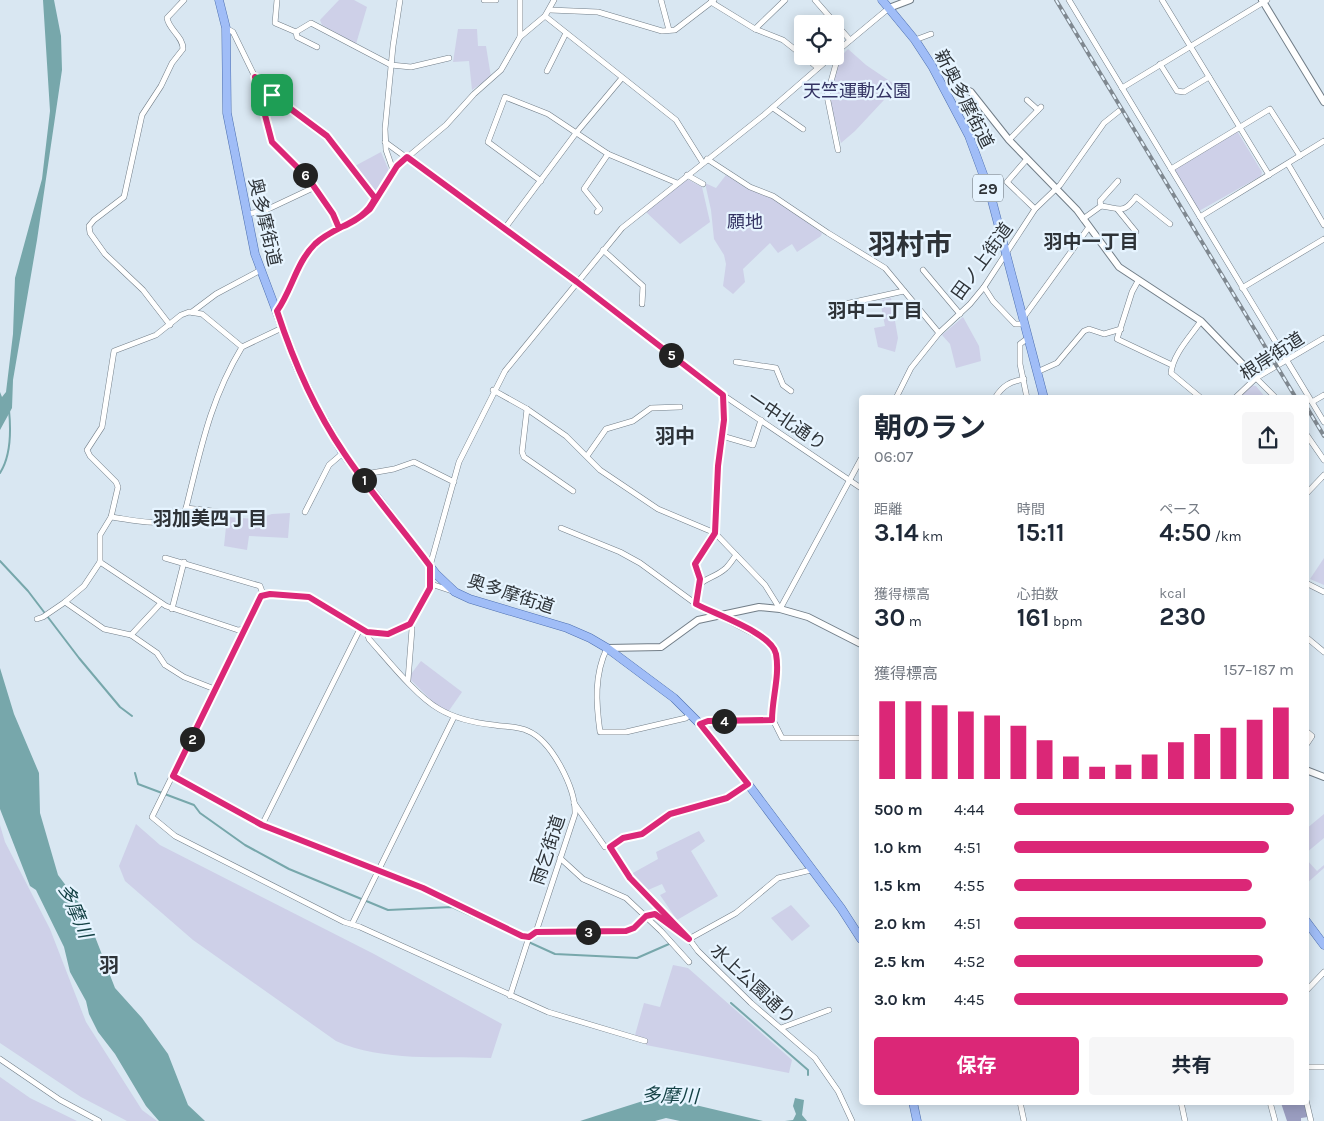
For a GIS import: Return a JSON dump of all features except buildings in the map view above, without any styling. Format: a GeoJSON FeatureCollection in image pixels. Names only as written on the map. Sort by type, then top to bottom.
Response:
{"type":"FeatureCollection","features":[{"type":"Feature","properties":{"kind":"main road","name":"奥多摩街道"},"geometry":{"type":"LineString","coordinates":[[219,0],[226,28],[227,113],[260,271],[308,390],[343,453],[430,566],[455,592],[470,600],[567,628],[607,648],[690,713],[748,784],[851,922],[859,936]]}},
{"type":"Feature","properties":{"kind":"main road","name":"新奥多摩街道"},"geometry":{"type":"LineString","coordinates":[[882,0],[915,40],[946,88],[980,163],[1043,395]]}},
{"type":"Feature","properties":{"kind":"main road"},"geometry":{"type":"LineString","coordinates":[[1309,925],[1324,945]]}},
{"type":"Feature","properties":{"kind":"main road"},"geometry":{"type":"LineString","coordinates":[[914,1105],[917,1121]]}},
{"type":"Feature","properties":{"kind":"street"},"geometry":{"type":"LineString","coordinates":[[170,325],[143,290],[105,254],[90,233],[89,226],[124,196],[142,115],[161,86],[172,63],[184,49],[183,42],[170,26],[167,18],[184,0]]}},
{"type":"Feature","properties":{"kind":"street"},"geometry":{"type":"LineString","coordinates":[[276,0],[275,23],[296,32],[297,36],[317,47]]}},
{"type":"Feature","properties":{"kind":"street"},"geometry":{"type":"LineString","coordinates":[[393,170],[385,142],[390,65],[400,0]]}},
{"type":"Feature","properties":{"kind":"street"},"geometry":{"type":"LineString","coordinates":[[484,0],[496,0]]}},
{"type":"Feature","properties":{"kind":"street"},"geometry":{"type":"LineString","coordinates":[[513,0],[520,1],[520,37]]}},
{"type":"Feature","properties":{"kind":"street"},"geometry":{"type":"LineString","coordinates":[[277,311],[305,256],[321,239],[339,228],[352,223],[367,212],[393,170],[446,125],[474,94],[501,70],[520,37],[545,16],[554,0]]}},
{"type":"Feature","properties":{"kind":"street"},"geometry":{"type":"LineString","coordinates":[[661,0],[669,30]]}},
{"type":"Feature","properties":{"kind":"street"},"geometry":{"type":"LineString","coordinates":[[755,28],[785,0]]}},
{"type":"Feature","properties":{"kind":"street"},"geometry":{"type":"LineString","coordinates":[[815,0],[850,40]]}},
{"type":"Feature","properties":{"kind":"street"},"geometry":{"type":"LineString","coordinates":[[844,46],[889,8],[910,0]]}},
{"type":"Feature","properties":{"kind":"street"},"geometry":{"type":"LineString","coordinates":[[1069,0],[1308,395]]}},
{"type":"Feature","properties":{"kind":"street"},"geometry":{"type":"LineString","coordinates":[[1162,0],[1269,175]]}},
{"type":"Feature","properties":{"kind":"street"},"geometry":{"type":"LineString","coordinates":[[550,10],[598,12],[662,32],[675,30],[713,1],[755,28],[783,40],[794,49]]}},
{"type":"Feature","properties":{"kind":"street"},"geometry":{"type":"LineString","coordinates":[[1122,88],[1264,1],[1324,102]]}},
{"type":"Feature","properties":{"kind":"street"},"geometry":{"type":"LineString","coordinates":[[545,16],[676,120],[705,161],[750,187],[773,196],[828,233],[886,268],[939,333]]}},
{"type":"Feature","properties":{"kind":"street"},"geometry":{"type":"LineString","coordinates":[[296,32],[311,23],[390,65],[410,67],[449,58]]}},
{"type":"Feature","properties":{"kind":"street"},"geometry":{"type":"LineString","coordinates":[[226,28],[233,32],[255,77],[272,142],[300,169],[315,187],[339,228]]}},
{"type":"Feature","properties":{"kind":"street"},"geometry":{"type":"LineString","coordinates":[[547,72],[566,33]]}},
{"type":"Feature","properties":{"kind":"street"},"geometry":{"type":"LineString","coordinates":[[915,40],[931,34]]}},
{"type":"Feature","properties":{"kind":"street"},"geometry":{"type":"LineString","coordinates":[[1160,64],[1177,91],[1184,92],[1209,77]]}},
{"type":"Feature","properties":{"kind":"street"},"geometry":{"type":"LineString","coordinates":[[814,65],[818,68]]}},
{"type":"Feature","properties":{"kind":"street"},"geometry":{"type":"LineString","coordinates":[[263,594],[309,597],[367,632],[388,634],[410,624],[431,584],[430,566],[463,450],[493,390],[505,371],[622,228],[773,108],[822,65]]}},
{"type":"Feature","properties":{"kind":"street"},"geometry":{"type":"LineString","coordinates":[[836,65],[827,96],[838,150]]}},
{"type":"Feature","properties":{"kind":"street"},"geometry":{"type":"LineString","coordinates":[[255,77],[272,95],[327,136],[375,198]]}},
{"type":"Feature","properties":{"kind":"street"},"geometry":{"type":"LineString","coordinates":[[505,228],[576,133],[622,78]]}},
{"type":"Feature","properties":{"kind":"street"},"geometry":{"type":"LineString","coordinates":[[946,88],[960,86],[972,92],[1009,140],[1083,219],[1111,258],[1127,274],[1201,322],[1273,395]]}},
{"type":"Feature","properties":{"kind":"street"},"geometry":{"type":"LineString","coordinates":[[541,181],[488,142],[505,97],[548,114],[608,154],[677,183]]}},
{"type":"Feature","properties":{"kind":"street"},"geometry":{"type":"LineString","coordinates":[[1009,140],[1040,109],[1027,100]]}},
{"type":"Feature","properties":{"kind":"street"},"geometry":{"type":"LineString","coordinates":[[773,108],[803,129]]}},
{"type":"Feature","properties":{"kind":"street"},"geometry":{"type":"LineString","coordinates":[[1171,169],[1270,109],[1300,156]]}},
{"type":"Feature","properties":{"kind":"street","name":"田ノ上街道"},"geometry":{"type":"LineString","coordinates":[[898,395],[911,368],[939,333],[960,314],[984,287],[1035,209],[1055,188],[1104,123],[1118,111]]}},
{"type":"Feature","properties":{"kind":"street"},"geometry":{"type":"LineString","coordinates":[[1200,217],[1324,141]]}},
{"type":"Feature","properties":{"kind":"street"},"geometry":{"type":"LineString","coordinates":[[385,142],[577,282]]}},
{"type":"Feature","properties":{"kind":"street"},"geometry":{"type":"LineString","coordinates":[[596,212],[600,209],[584,189],[608,154]]}},
{"type":"Feature","properties":{"kind":"street"},"geometry":{"type":"LineString","coordinates":[[1027,159],[1008,182],[1035,209]]}},
{"type":"Feature","properties":{"kind":"street"},"geometry":{"type":"LineString","coordinates":[[1288,164],[1324,225]]}},
{"type":"Feature","properties":{"kind":"street"},"geometry":{"type":"LineString","coordinates":[[687,175],[703,184]]}},
{"type":"Feature","properties":{"kind":"street"},"geometry":{"type":"LineString","coordinates":[[1101,206],[1100,202],[1118,181]]}},
{"type":"Feature","properties":{"kind":"street"},"geometry":{"type":"LineString","coordinates":[[247,214],[264,211],[315,187]]}},
{"type":"Feature","properties":{"kind":"street"},"geometry":{"type":"LineString","coordinates":[[1083,219],[1101,206],[1118,210],[1129,207],[1136,196],[1170,224]]}},
{"type":"Feature","properties":{"kind":"street"},"geometry":{"type":"LineString","coordinates":[[1118,210],[1136,232]]}},
{"type":"Feature","properties":{"kind":"street"},"geometry":{"type":"LineString","coordinates":[[984,287],[993,301],[1015,324],[1024,321],[1089,227]]}},
{"type":"Feature","properties":{"kind":"street"},"geometry":{"type":"LineString","coordinates":[[1242,288],[1324,239]]}},
{"type":"Feature","properties":{"kind":"street"},"geometry":{"type":"LineString","coordinates":[[603,250],[643,286],[642,304]]}},
{"type":"Feature","properties":{"kind":"street"},"geometry":{"type":"LineString","coordinates":[[923,270],[960,314]]}},
{"type":"Feature","properties":{"kind":"street"},"geometry":{"type":"LineString","coordinates":[[36,619],[43,617],[65,602],[84,586],[100,562],[100,536],[111,517],[117,484],[90,456],[88,450],[102,427],[112,355],[116,350],[160,333],[181,315],[192,312],[216,294],[260,271]]}},
{"type":"Feature","properties":{"kind":"street"},"geometry":{"type":"LineString","coordinates":[[1138,281],[1132,292],[1117,339],[1172,365]]}},
{"type":"Feature","properties":{"kind":"street","name":"一中北通り"},"geometry":{"type":"LineString","coordinates":[[577,282],[723,395],[859,486]]}},
{"type":"Feature","properties":{"kind":"street"},"geometry":{"type":"LineString","coordinates":[[836,306],[904,291]]}},
{"type":"Feature","properties":{"kind":"street"},"geometry":{"type":"LineString","coordinates":[[192,312],[202,314],[242,347]]}},
{"type":"Feature","properties":{"kind":"street"},"geometry":{"type":"LineString","coordinates":[[1197,395],[1171,373],[1172,365],[1201,322]]}},
{"type":"Feature","properties":{"kind":"street"},"geometry":{"type":"LineString","coordinates":[[111,517],[173,522],[181,518],[186,508],[209,414],[228,369],[242,347],[282,328]]}},
{"type":"Feature","properties":{"kind":"street"},"geometry":{"type":"LineString","coordinates":[[1037,372],[1057,362],[1084,331],[1089,330],[1104,334],[1120,330]]}},
{"type":"Feature","properties":{"kind":"street"},"geometry":{"type":"LineString","coordinates":[[1027,395],[1020,364],[1020,344],[1028,338]]}},
{"type":"Feature","properties":{"kind":"street","name":"根岸街道"},"geometry":{"type":"LineString","coordinates":[[1238,395],[1256,378],[1324,338]]}},
{"type":"Feature","properties":{"kind":"street"},"geometry":{"type":"LineString","coordinates":[[736,362],[776,368],[783,385],[791,391]]}},
{"type":"Feature","properties":{"kind":"street"},"geometry":{"type":"LineString","coordinates":[[997,395],[1011,381],[1024,379]]}},
{"type":"Feature","properties":{"kind":"street"},"geometry":{"type":"LineString","coordinates":[[493,390],[527,409],[566,436],[600,470],[658,508],[715,533],[765,585],[780,609]]}},
{"type":"Feature","properties":{"kind":"street"},"geometry":{"type":"LineString","coordinates":[[696,604],[696,591],[699,584],[695,564],[715,533],[723,395]]}},
{"type":"Feature","properties":{"kind":"street"},"geometry":{"type":"LineString","coordinates":[[1312,402],[1324,395]]}},
{"type":"Feature","properties":{"kind":"street"},"geometry":{"type":"LineString","coordinates":[[1309,397],[1324,422]]}},
{"type":"Feature","properties":{"kind":"street"},"geometry":{"type":"LineString","coordinates":[[587,456],[606,429],[633,421],[651,408],[680,408]]}},
{"type":"Feature","properties":{"kind":"street"},"geometry":{"type":"LineString","coordinates":[[527,409],[522,452],[524,457],[573,490]]}},
{"type":"Feature","properties":{"kind":"street"},"geometry":{"type":"LineString","coordinates":[[722,436],[753,445],[761,420]]}},
{"type":"Feature","properties":{"kind":"street"},"geometry":{"type":"LineString","coordinates":[[1309,438],[1324,460]]}},
{"type":"Feature","properties":{"kind":"street"},"geometry":{"type":"LineString","coordinates":[[305,512],[329,465],[343,453]]}},
{"type":"Feature","properties":{"kind":"street"},"geometry":{"type":"LineString","coordinates":[[360,474],[394,469],[414,462],[454,482]]}},
{"type":"Feature","properties":{"kind":"street"},"geometry":{"type":"LineString","coordinates":[[780,609],[859,462]]}},
{"type":"Feature","properties":{"kind":"street"},"geometry":{"type":"LineString","coordinates":[[1309,491],[1324,475]]}},
{"type":"Feature","properties":{"kind":"street"},"geometry":{"type":"LineString","coordinates":[[186,508],[221,512]]}},
{"type":"Feature","properties":{"kind":"street"},"geometry":{"type":"LineString","coordinates":[[561,528],[620,552],[640,563],[696,604],[756,633],[773,648],[776,666],[772,720],[782,738],[859,738]]}},
{"type":"Feature","properties":{"kind":"street"},"geometry":{"type":"LineString","coordinates":[[699,584],[725,569],[736,555]]}},
{"type":"Feature","properties":{"kind":"street"},"geometry":{"type":"LineString","coordinates":[[165,558],[184,562],[260,586],[263,594],[217,690],[152,817],[175,836],[344,922],[548,1012],[645,1041]]}},
{"type":"Feature","properties":{"kind":"street"},"geometry":{"type":"LineString","coordinates":[[100,562],[172,609],[238,630],[245,629]]}},
{"type":"Feature","properties":{"kind":"street"},"geometry":{"type":"LineString","coordinates":[[172,609],[184,562]]}},
{"type":"Feature","properties":{"kind":"street"},"geometry":{"type":"LineString","coordinates":[[431,584],[455,592]]}},
{"type":"Feature","properties":{"kind":"street"},"geometry":{"type":"LineString","coordinates":[[1309,584],[1324,592]]}},
{"type":"Feature","properties":{"kind":"street"},"geometry":{"type":"LineString","coordinates":[[65,602],[104,629],[131,634],[157,653],[165,665],[184,677],[217,690]]}},
{"type":"Feature","properties":{"kind":"street"},"geometry":{"type":"LineString","coordinates":[[131,634],[161,603]]}},
{"type":"Feature","properties":{"kind":"street"},"geometry":{"type":"LineString","coordinates":[[690,713],[686,718],[626,732],[600,732],[596,680],[607,648],[661,647],[672,641],[691,624],[716,615],[758,607],[780,609],[822,622],[859,643]]}},
{"type":"Feature","properties":{"kind":"street"},"geometry":{"type":"LineString","coordinates":[[408,680],[412,629],[410,624]]}},
{"type":"Feature","properties":{"kind":"street"},"geometry":{"type":"LineString","coordinates":[[262,825],[360,629]]}},
{"type":"Feature","properties":{"kind":"street"},"geometry":{"type":"LineString","coordinates":[[367,632],[369,639],[436,708],[454,717],[484,724],[527,730],[536,735],[564,772],[574,802]]}},
{"type":"Feature","properties":{"kind":"street"},"geometry":{"type":"LineString","coordinates":[[1309,640],[1324,652]]}},
{"type":"Feature","properties":{"kind":"street"},"geometry":{"type":"LineString","coordinates":[[352,924],[454,717]]}},
{"type":"Feature","properties":{"kind":"street"},"geometry":{"type":"LineString","coordinates":[[700,724],[708,721],[772,720]]}},
{"type":"Feature","properties":{"kind":"street"},"geometry":{"type":"LineString","coordinates":[[1309,771],[1324,777]]}},
{"type":"Feature","properties":{"kind":"street"},"geometry":{"type":"LineString","coordinates":[[173,776],[262,825],[423,888],[529,941]]}},
{"type":"Feature","properties":{"kind":"street"},"geometry":{"type":"LineString","coordinates":[[610,847],[623,838],[642,834],[670,814],[727,798],[748,784]]}},
{"type":"Feature","properties":{"kind":"street","name":"雨乞街道"},"geometry":{"type":"LineString","coordinates":[[574,802],[606,847],[610,847]]}},
{"type":"Feature","properties":{"kind":"street","name":"雨乞街道"},"geometry":{"type":"LineString","coordinates":[[536,932],[575,814],[574,802]]}},
{"type":"Feature","properties":{"kind":"street","name":"水上公園通り"},"geometry":{"type":"LineString","coordinates":[[610,847],[630,878],[689,939],[698,951],[741,993],[802,1046],[824,1069],[838,1091],[852,1121]]}},
{"type":"Feature","properties":{"kind":"street"},"geometry":{"type":"LineString","coordinates":[[560,858],[583,880],[626,898],[646,916],[689,962]]}},
{"type":"Feature","properties":{"kind":"street"},"geometry":{"type":"LineString","coordinates":[[510,996],[529,941],[536,932],[626,931],[634,928],[646,916],[657,915],[689,939],[736,913],[778,878],[811,870]]}},
{"type":"Feature","properties":{"kind":"street"},"geometry":{"type":"LineString","coordinates":[[1309,987],[1324,972]]}},
{"type":"Feature","properties":{"kind":"street"},"geometry":{"type":"LineString","coordinates":[[781,1028],[829,1010]]}},
{"type":"Feature","properties":{"kind":"street"},"geometry":{"type":"LineString","coordinates":[[0,1059],[60,1100],[99,1121]]}},
{"type":"Feature","properties":{"kind":"street"},"geometry":{"type":"LineString","coordinates":[[1309,1067],[1324,1067]]}},
{"type":"Feature","properties":{"kind":"street"},"geometry":{"type":"LineString","coordinates":[[1021,1105],[1024,1121]]}},
{"type":"Feature","properties":{"kind":"street"},"geometry":{"type":"LineString","coordinates":[[1182,1105],[1185,1121]]}},
{"type":"Feature","properties":{"kind":"street"},"geometry":{"type":"LineString","coordinates":[[1271,1105],[1275,1121]]}},
{"type":"Feature","properties":{"kind":"street"},"geometry":{"type":"LineString","coordinates":[[1307,1105],[1311,1121]]}},
{"type":"Feature","properties":{"kind":"green space"},"geometry":{"type":"Polygon","coordinates":[[[339,0],[354,0],[367,7],[356,44],[322,25],[320,20],[339,0]]]}},
{"type":"Feature","properties":{"kind":"green space"},"geometry":{"type":"Polygon","coordinates":[[[458,29],[477,29],[478,46],[486,46],[491,77],[472,90],[469,61],[453,62],[458,29]]]}},
{"type":"Feature","properties":{"kind":"green space","name":"天竺運動公園"},"geometry":{"type":"Polygon","coordinates":[[[848,49],[866,65],[897,86],[855,131],[841,143],[830,92],[837,65],[844,65],[844,54],[848,49]]]}},
{"type":"Feature","properties":{"kind":"green space"},"geometry":{"type":"Polygon","coordinates":[[[1237,131],[1262,172],[1261,176],[1199,211],[1175,171],[1176,168],[1237,131]]]}},
{"type":"Feature","properties":{"kind":"green space"},"geometry":{"type":"Polygon","coordinates":[[[381,152],[390,173],[373,195],[353,167],[381,152]]]}},
{"type":"Feature","properties":{"kind":"green space","name":"願地"},"geometry":{"type":"Polygon","coordinates":[[[726,175],[748,189],[772,197],[822,233],[821,236],[797,252],[792,244],[778,253],[770,243],[743,269],[745,282],[733,294],[723,286],[726,264],[724,255],[714,239],[711,210],[705,183],[716,188],[726,175]]]}},
{"type":"Feature","properties":{"kind":"green space"},"geometry":{"type":"Polygon","coordinates":[[[687,179],[702,187],[710,222],[680,244],[646,212],[687,179]]]}},
{"type":"Feature","properties":{"kind":"green space"},"geometry":{"type":"Polygon","coordinates":[[[891,298],[898,338],[895,352],[878,347],[874,328],[885,326],[880,301],[891,298]]]}},
{"type":"Feature","properties":{"kind":"green space"},"geometry":{"type":"Polygon","coordinates":[[[963,317],[979,346],[981,361],[956,368],[950,344],[942,335],[963,317]]]}},
{"type":"Feature","properties":{"kind":"green space"},"geometry":{"type":"Polygon","coordinates":[[[1250,385],[1256,386],[1263,395],[1241,395],[1250,385]]]}},
{"type":"Feature","properties":{"kind":"green space"},"geometry":{"type":"Polygon","coordinates":[[[290,513],[288,538],[249,536],[247,550],[224,546],[227,517],[256,519],[272,514],[290,513]]]}},
{"type":"Feature","properties":{"kind":"green space"},"geometry":{"type":"Polygon","coordinates":[[[1324,558],[1324,585],[1310,579],[1324,558]]]}},
{"type":"Feature","properties":{"kind":"green space"},"geometry":{"type":"Polygon","coordinates":[[[421,661],[462,692],[448,712],[436,705],[411,680],[411,674],[421,661]]]}},
{"type":"Feature","properties":{"kind":"green space"},"geometry":{"type":"Polygon","coordinates":[[[1324,814],[1324,838],[1309,850],[1309,826],[1324,814]]]}},
{"type":"Feature","properties":{"kind":"green space"},"geometry":{"type":"Polygon","coordinates":[[[136,824],[160,845],[374,954],[502,1024],[491,1058],[393,1055],[354,1048],[336,1041],[193,940],[125,881],[119,866],[136,824]]]}},
{"type":"Feature","properties":{"kind":"green space"},"geometry":{"type":"Polygon","coordinates":[[[0,825],[5,842],[50,929],[86,1022],[142,1110],[157,1121],[127,1121],[81,1097],[0,1043],[0,825]]]}},
{"type":"Feature","properties":{"kind":"green space"},"geometry":{"type":"Polygon","coordinates":[[[699,831],[705,841],[691,851],[718,896],[677,920],[660,895],[666,892],[662,884],[648,890],[631,874],[658,859],[656,852],[699,831]]]}},
{"type":"Feature","properties":{"kind":"green space"},"geometry":{"type":"Polygon","coordinates":[[[1309,862],[1317,871],[1324,865],[1324,868],[1309,881],[1309,862]]]}},
{"type":"Feature","properties":{"kind":"green space"},"geometry":{"type":"Polygon","coordinates":[[[791,905],[810,926],[792,941],[771,918],[791,905]]]}},
{"type":"Feature","properties":{"kind":"green space"},"geometry":{"type":"Polygon","coordinates":[[[673,965],[688,968],[792,1060],[789,1073],[646,1045],[647,1039],[635,1035],[644,1003],[660,1007],[673,965]]]}},
{"type":"Feature","properties":{"kind":"green space"},"geometry":{"type":"Polygon","coordinates":[[[0,1077],[30,1098],[77,1121],[0,1121],[0,1077]]]}},
{"type":"Feature","properties":{"kind":"shaded area"},"geometry":{"type":"Polygon","coordinates":[[[1282,1105],[1305,1105],[1308,1117],[1301,1118],[1301,1121],[1287,1121],[1282,1105]]]}},
{"type":"Feature","properties":{"kind":"water"},"geometry":{"type":"Polygon","coordinates":[[[43,0],[54,0],[61,36],[62,70],[37,240],[13,380],[12,408],[0,430],[0,392],[2,397],[6,392],[13,334],[15,278],[42,179],[50,111],[43,0]]]}},
{"type":"Feature","properties":{"kind":"water","name":"多摩川"},"geometry":{"type":"Polygon","coordinates":[[[0,668],[14,714],[39,773],[40,813],[58,875],[85,911],[115,988],[142,1018],[168,1054],[188,1105],[205,1121],[159,1121],[146,1106],[115,1054],[98,1032],[89,1014],[86,1001],[70,972],[64,947],[36,890],[30,886],[0,809],[0,668]]]}},
{"type":"Feature","properties":{"kind":"water"},"geometry":{"type":"Polygon","coordinates":[[[795,1098],[804,1100],[802,1115],[807,1121],[785,1121],[793,1120],[796,1114],[793,1106],[795,1098]]]}},
{"type":"Feature","properties":{"kind":"water"},"geometry":{"type":"Polygon","coordinates":[[[670,1099],[763,1121],[680,1121],[666,1118],[655,1121],[580,1121],[646,1100],[670,1099]]]}},
{"type":"Feature","properties":{"kind":"waterway"},"geometry":{"type":"LineString","coordinates":[[0,473],[8,451],[10,434],[9,410]]}},
{"type":"Feature","properties":{"kind":"waterway"},"geometry":{"type":"LineString","coordinates":[[0,561],[28,591],[79,658],[120,707],[132,716]]}},
{"type":"Feature","properties":{"kind":"waterway"},"geometry":{"type":"LineString","coordinates":[[135,773],[138,784],[194,805],[200,813],[245,845],[289,869],[388,910],[452,907],[555,954],[637,958],[669,944]]}},
{"type":"Feature","properties":{"kind":"waterway"},"geometry":{"type":"LineString","coordinates":[[731,1003],[808,1070],[808,1075]]}},
{"type":"Feature","properties":{"kind":"railway"},"geometry":{"type":"LineString","coordinates":[[1056,0],[1294,395]]}},
{"type":"Feature","properties":{"kind":"railway"},"geometry":{"type":"LineString","coordinates":[[1309,411],[1324,436]]}},
{"type":"Feature","properties":{"kind":"district","name":"羽中一丁目"},"geometry":{"type":"Point","coordinates":[1091,242]}},
{"type":"Feature","properties":{"kind":"district","name":"羽村市"},"geometry":{"type":"Point","coordinates":[910,244]}},
{"type":"Feature","properties":{"kind":"district","name":"羽中二丁目"},"geometry":{"type":"Point","coordinates":[875,311]}},
{"type":"Feature","properties":{"kind":"district","name":"羽中"},"geometry":{"type":"Point","coordinates":[675,436]}},
{"type":"Feature","properties":{"kind":"district","name":"羽加美四丁目"},"geometry":{"type":"Point","coordinates":[210,519]}},
{"type":"Feature","properties":{"kind":"district","name":"羽"},"geometry":{"type":"Point","coordinates":[109,965]}},
{"type":"Feature","properties":{"kind":"route"},"geometry":{"type":"LineString","coordinates":[[272,95],[255,77],[264,120],[274,146],[308,178],[333,214],[339,228],[349,224],[352,223],[367,212],[370,209],[378,193],[397,166],[407,157],[577,282],[723,395],[724,420],[718,466],[715,533],[695,564],[700,579],[696,591],[696,604],[756,633],[771,644],[776,655],[772,720],[741,722],[708,721],[700,724],[748,784],[727,798],[670,814],[642,834],[623,838],[610,847],[630,878],[689,939],[655,914],[646,916],[629,931],[536,932],[526,938],[423,888],[262,825],[173,776],[263,594],[309,597],[349,623],[377,635],[398,631],[410,624],[426,597],[431,584],[430,566],[343,453],[316,406],[297,366],[277,311],[286,290],[309,250],[328,234],[346,226],[349,224],[367,212],[375,198],[327,136],[272,95]]}}]}
